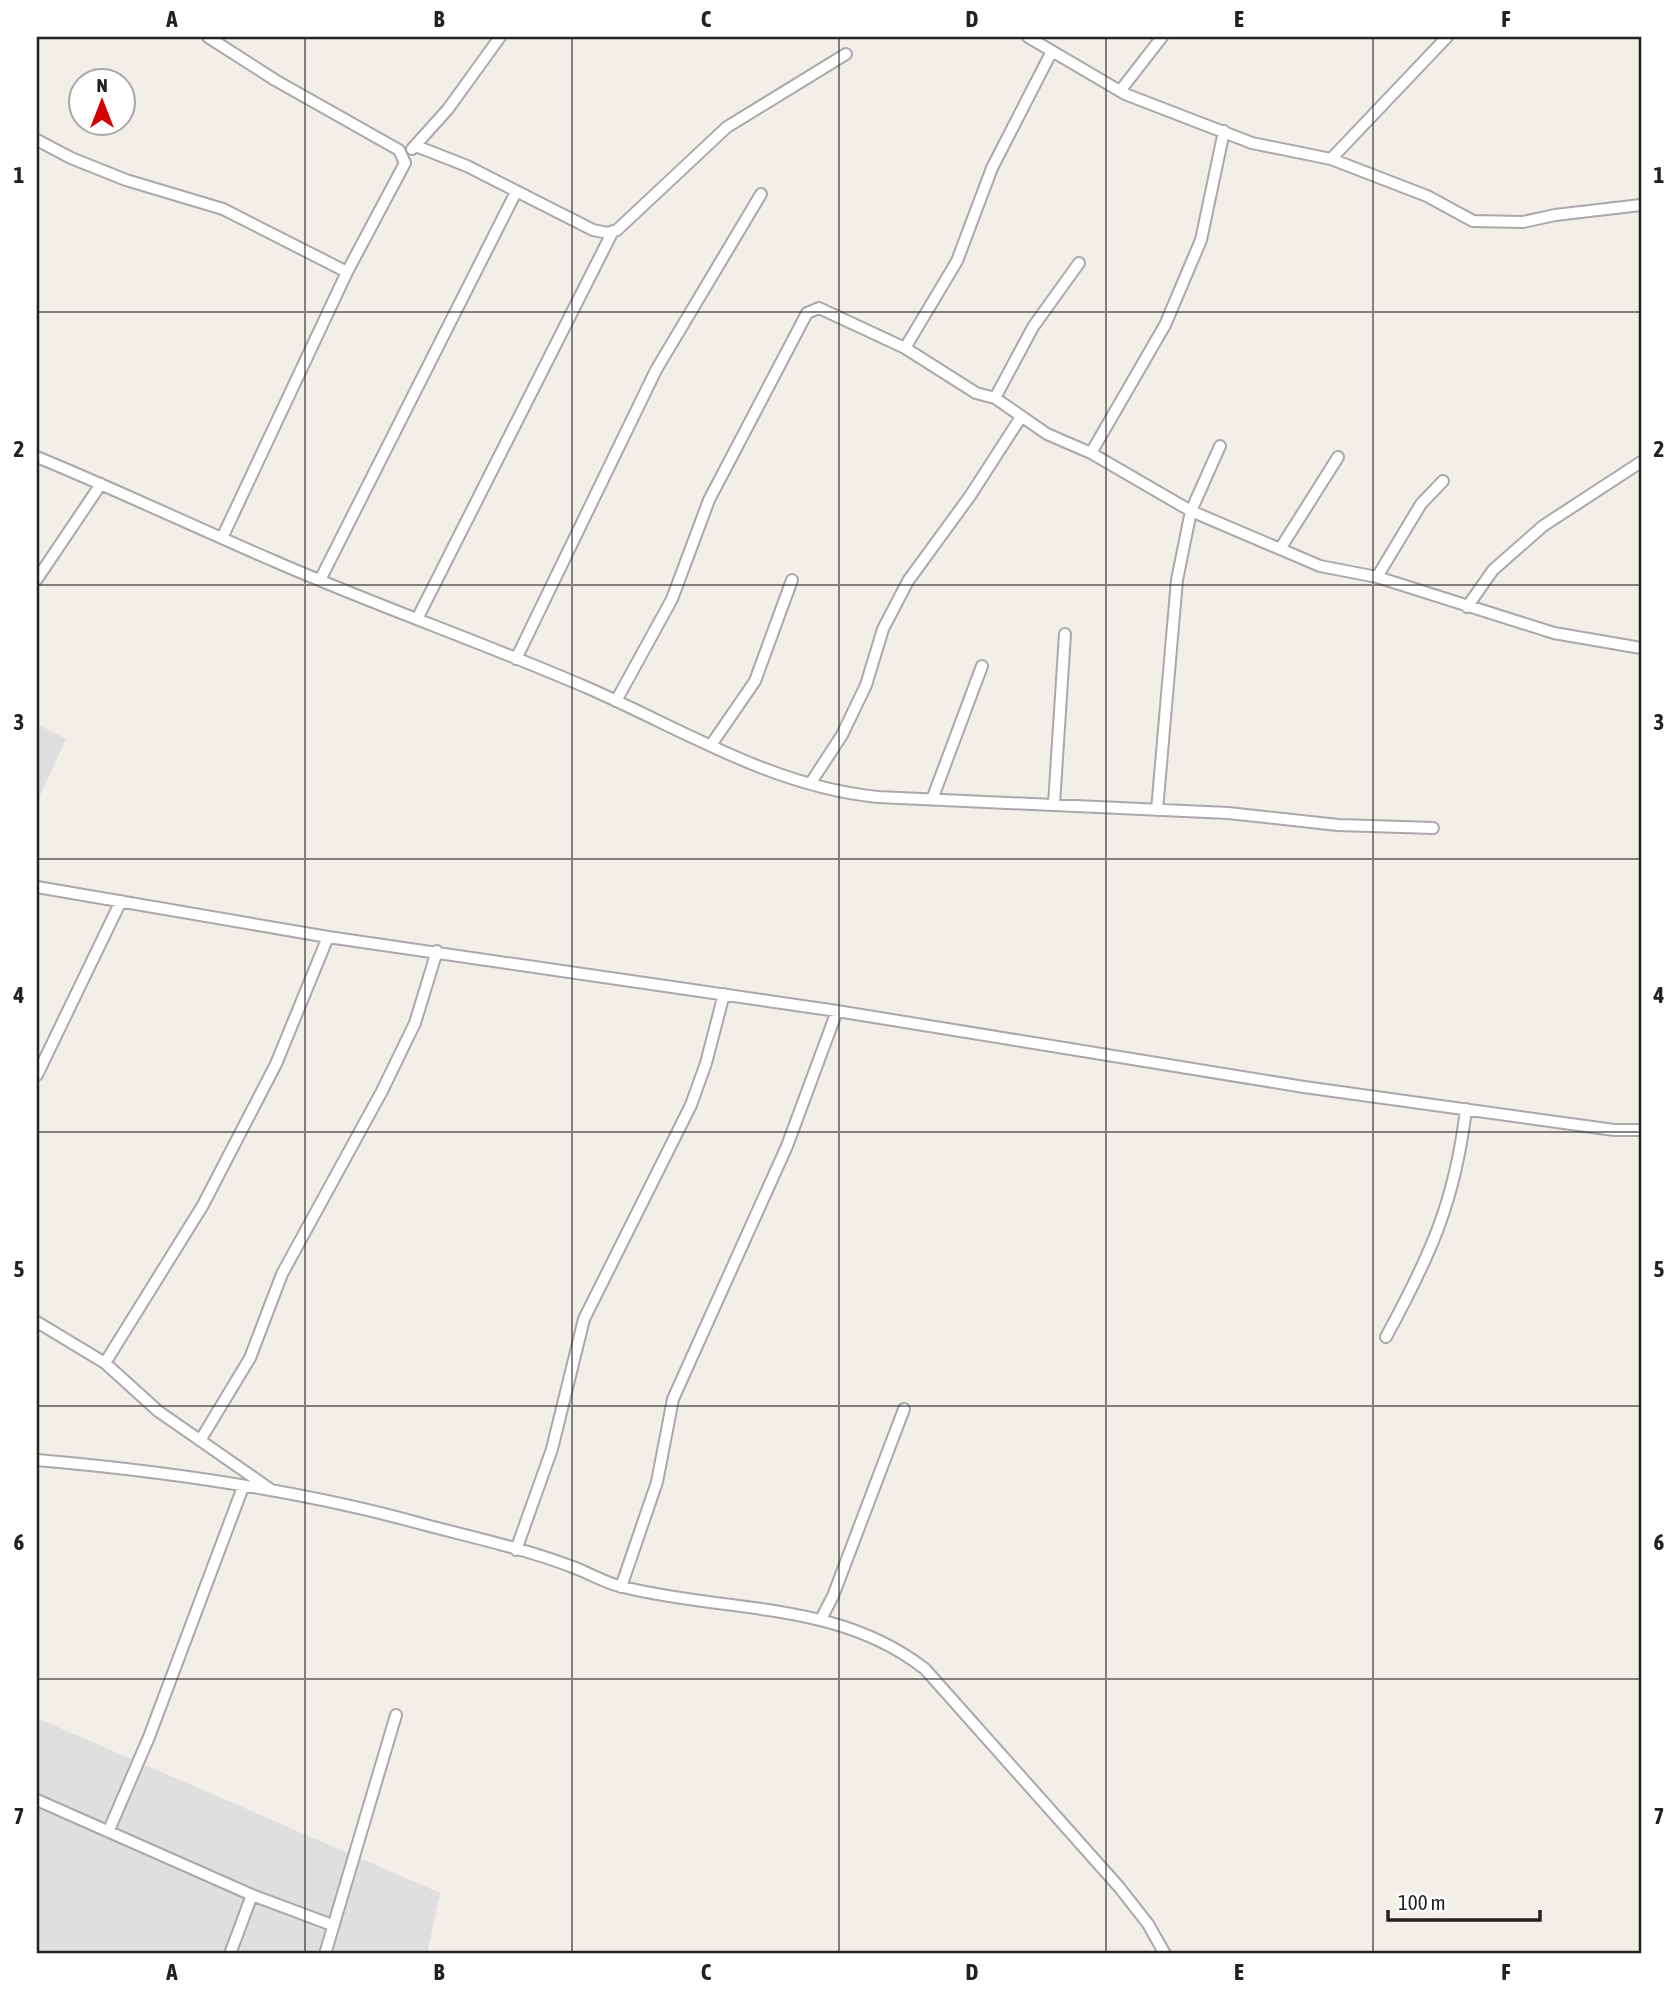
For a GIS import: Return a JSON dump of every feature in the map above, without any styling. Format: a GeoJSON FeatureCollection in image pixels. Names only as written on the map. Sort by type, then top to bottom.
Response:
{"type":"FeatureCollection","features":[{"type":"Feature","properties":{"kind":"street"},"geometry":{"type":"LineString","coordinates":[[208,37],[275,80],[400,150],[404,156],[404,163],[347,272],[222,538]]}},
{"type":"Feature","properties":{"kind":"street"},"geometry":{"type":"LineString","coordinates":[[404,156],[448,109],[500,37]]}},
{"type":"Feature","properties":{"kind":"street"},"geometry":{"type":"LineString","coordinates":[[1120,91],[1162,37]]}},
{"type":"Feature","properties":{"kind":"street"},"geometry":{"type":"LineString","coordinates":[[1331,159],[1447,37]]}},
{"type":"Feature","properties":{"kind":"street"},"geometry":{"type":"LineString","coordinates":[[1035,38],[1120,91],[1252,143],[1331,159],[1427,197],[1473,221],[1523,222],[1555,215],[1641,205]]}},
{"type":"Feature","properties":{"kind":"street"},"geometry":{"type":"LineString","coordinates":[[905,348],[957,261],[992,168],[1052,51]]}},
{"type":"Feature","properties":{"kind":"street"},"geometry":{"type":"LineString","coordinates":[[416,619],[613,232],[727,127],[846,54]]}},
{"type":"Feature","properties":{"kind":"street"},"geometry":{"type":"LineString","coordinates":[[1091,453],[1165,325],[1196,252],[1224,131]]}},
{"type":"Feature","properties":{"kind":"street"},"geometry":{"type":"LineString","coordinates":[[37,140],[71,158],[126,180],[223,209],[347,272]]}},
{"type":"Feature","properties":{"kind":"street"},"geometry":{"type":"LineString","coordinates":[[416,146],[467,166],[593,230],[613,232]]}},
{"type":"Feature","properties":{"kind":"street"},"geometry":{"type":"LineString","coordinates":[[320,580],[516,192]]}},
{"type":"Feature","properties":{"kind":"street"},"geometry":{"type":"LineString","coordinates":[[516,659],[656,370],[761,194]]}},
{"type":"Feature","properties":{"kind":"street"},"geometry":{"type":"LineString","coordinates":[[995,398],[1034,327],[1079,263]]}},
{"type":"Feature","properties":{"kind":"street"},"geometry":{"type":"LineString","coordinates":[[616,701],[672,599],[709,500],[807,313],[819,308],[905,348],[976,393],[995,398],[1046,434],[1091,453],[1191,511],[1320,566],[1377,577],[1554,633],[1641,648]]}},
{"type":"Feature","properties":{"kind":"street"},"geometry":{"type":"LineString","coordinates":[[810,784],[848,723],[866,685],[883,629],[908,581],[970,496],[1021,416]]}},
{"type":"Feature","properties":{"kind":"street"},"geometry":{"type":"LineString","coordinates":[[1157,810],[1177,580],[1191,511],[1220,446]]}},
{"type":"Feature","properties":{"kind":"street"},"geometry":{"type":"LineString","coordinates":[[37,457],[320,580],[616,701],[748,763],[810,784],[849,794],[1228,813],[1338,825],[1433,828]]}},
{"type":"Feature","properties":{"kind":"street"},"geometry":{"type":"LineString","coordinates":[[1280,549],[1338,457]]}},
{"type":"Feature","properties":{"kind":"street"},"geometry":{"type":"LineString","coordinates":[[1467,607],[1493,570],[1544,526],[1641,462]]}},
{"type":"Feature","properties":{"kind":"street"},"geometry":{"type":"LineString","coordinates":[[1377,577],[1421,504],[1443,481]]}},
{"type":"Feature","properties":{"kind":"street"},"geometry":{"type":"LineString","coordinates":[[37,579],[101,484]]}},
{"type":"Feature","properties":{"kind":"street"},"geometry":{"type":"LineString","coordinates":[[711,745],[755,681],[792,580]]}},
{"type":"Feature","properties":{"kind":"street"},"geometry":{"type":"LineString","coordinates":[[1054,804],[1065,634]]}},
{"type":"Feature","properties":{"kind":"street"},"geometry":{"type":"LineString","coordinates":[[933,797],[982,666]]}},
{"type":"Feature","properties":{"kind":"street"},"geometry":{"type":"LineString","coordinates":[[37,887],[328,937],[837,1011],[1304,1087],[1614,1130],[1641,1130]]}},
{"type":"Feature","properties":{"kind":"street"},"geometry":{"type":"LineString","coordinates":[[37,1075],[121,901]]}},
{"type":"Feature","properties":{"kind":"street"},"geometry":{"type":"LineString","coordinates":[[105,1363],[203,1205],[276,1064],[328,937]]}},
{"type":"Feature","properties":{"kind":"street"},"geometry":{"type":"LineString","coordinates":[[201,1439],[250,1358],[282,1274],[415,1023],[437,951]]}},
{"type":"Feature","properties":{"kind":"street"},"geometry":{"type":"LineString","coordinates":[[516,1550],[552,1449],[584,1319],[691,1105],[706,1063],[724,994]]}},
{"type":"Feature","properties":{"kind":"street"},"geometry":{"type":"LineString","coordinates":[[621,1587],[657,1482],[673,1399],[787,1146],[837,1011]]}},
{"type":"Feature","properties":{"kind":"street"},"geometry":{"type":"LineString","coordinates":[[1386,1337],[1420,1274],[1443,1220],[1460,1154],[1466,1109]]}},
{"type":"Feature","properties":{"kind":"street"},"geometry":{"type":"LineString","coordinates":[[37,1322],[105,1363],[158,1411],[201,1439],[245,1474],[276,1492]]}},
{"type":"Feature","properties":{"kind":"street"},"geometry":{"type":"LineString","coordinates":[[821,1619],[833,1596],[904,1409]]}},
{"type":"Feature","properties":{"kind":"street"},"geometry":{"type":"LineString","coordinates":[[37,1460],[110,1466],[276,1492],[419,1523],[569,1566],[621,1587],[821,1619],[887,1643],[925,1669],[1119,1887],[1148,1924],[1165,1954]]}},
{"type":"Feature","properties":{"kind":"street"},"geometry":{"type":"LineString","coordinates":[[109,1830],[149,1737],[243,1487]]}},
{"type":"Feature","properties":{"kind":"street"},"geometry":{"type":"LineString","coordinates":[[324,1954],[396,1715]]}},
{"type":"Feature","properties":{"kind":"street"},"geometry":{"type":"LineString","coordinates":[[37,1800],[251,1895],[332,1925]]}},
{"type":"Feature","properties":{"kind":"street"},"geometry":{"type":"LineString","coordinates":[[230,1954],[251,1895]]}},
{"type":"Feature","properties":{"kind":"shaded area"},"geometry":{"type":"Polygon","coordinates":[[[37,724],[66,739],[37,802],[37,724]]]}},
{"type":"Feature","properties":{"kind":"shaded area"},"geometry":{"type":"Polygon","coordinates":[[[37,1718],[440,1893],[427,1954],[37,1954],[37,1718]]]}}]}
